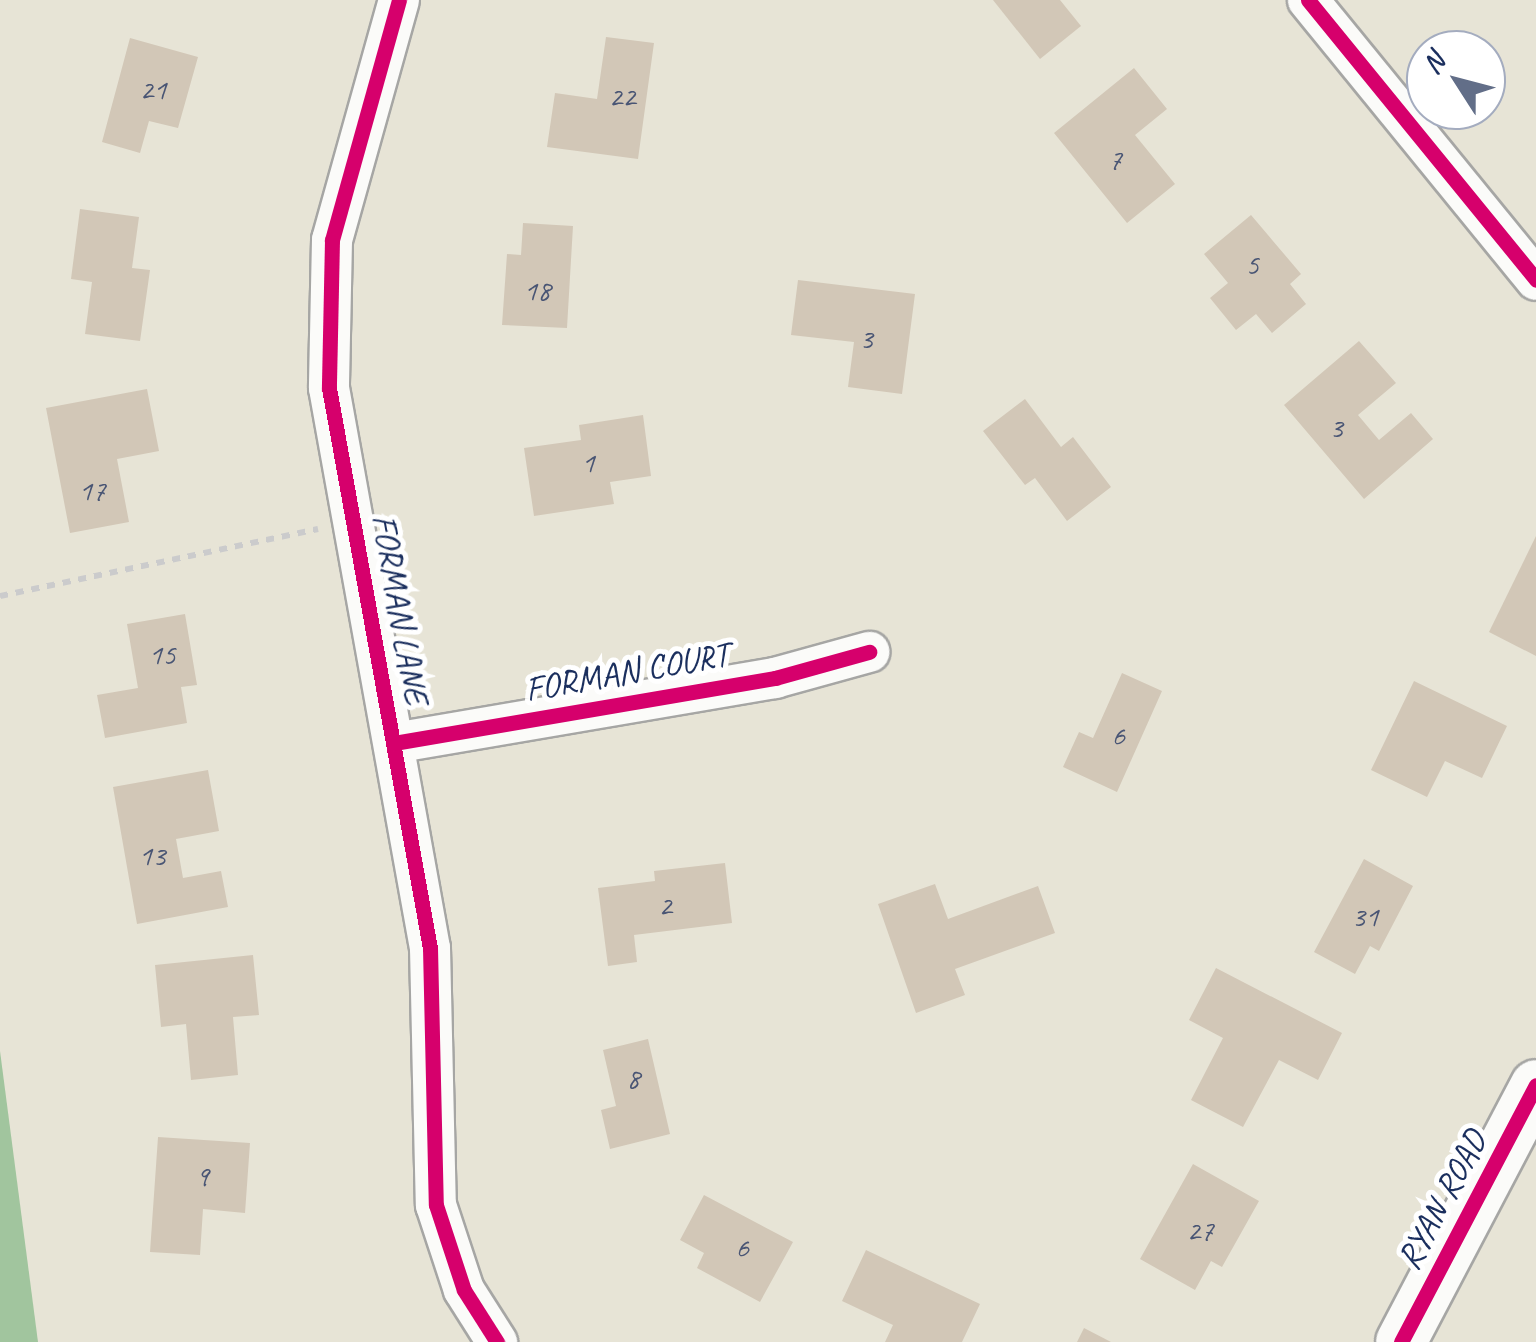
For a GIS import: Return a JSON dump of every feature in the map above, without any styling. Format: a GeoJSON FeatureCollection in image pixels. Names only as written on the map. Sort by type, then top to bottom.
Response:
{"type":"FeatureCollection","features":[{"type":"Feature","properties":{"kind":"street","name":"FORMAN LANE"},"geometry":{"type":"LineString","coordinates":[[398,0],[332,240],[329,388],[430,948],[436,1205],[464,1290],[496,1342]]}},
{"type":"Feature","properties":{"kind":"street"},"geometry":{"type":"LineString","coordinates":[[1308,0],[1536,280]]}},
{"type":"Feature","properties":{"kind":"street","name":"FORMAN COURT"},"geometry":{"type":"LineString","coordinates":[[394,744],[774,678],[869,652]]}},
{"type":"Feature","properties":{"kind":"street","name":"RYAN ROAD"},"geometry":{"type":"LineString","coordinates":[[1401,1342],[1536,1085]]}},
{"type":"Feature","properties":{"kind":"path"},"geometry":{"type":"LineString","coordinates":[[0,596],[353,521]]}},
{"type":"Feature","properties":{"kind":"green space"},"geometry":{"type":"Polygon","coordinates":[[[0,1051],[38,1342],[0,1342],[0,1051]]]}},
{"type":"Feature","properties":{"kind":"building"},"geometry":{"type":"Polygon","coordinates":[[[993,0],[1060,0],[1081,26],[1040,59],[993,0]]]}},
{"type":"Feature","properties":{"kind":"building"},"geometry":{"type":"Polygon","coordinates":[[[606,37],[654,43],[638,159],[547,147],[555,93],[597,99],[606,37]]]}},
{"type":"Feature","properties":{"kind":"building"},"geometry":{"type":"Polygon","coordinates":[[[130,38],[198,57],[178,128],[149,121],[140,153],[102,142],[130,38]]]}},
{"type":"Feature","properties":{"kind":"building"},"geometry":{"type":"Polygon","coordinates":[[[1134,68],[1167,109],[1135,135],[1175,184],[1127,223],[1054,133],[1134,68]]]}},
{"type":"Feature","properties":{"kind":"building"},"geometry":{"type":"Polygon","coordinates":[[[80,209],[139,217],[132,268],[150,270],[140,341],[85,334],[92,282],[71,279],[80,209]]]}},
{"type":"Feature","properties":{"kind":"building"},"geometry":{"type":"Polygon","coordinates":[[[1251,215],[1301,274],[1290,284],[1306,304],[1272,333],[1256,314],[1236,330],[1210,298],[1228,283],[1204,254],[1251,215]]]}},
{"type":"Feature","properties":{"kind":"building"},"geometry":{"type":"Polygon","coordinates":[[[523,223],[573,226],[567,328],[502,325],[507,254],[521,255],[523,223]]]}},
{"type":"Feature","properties":{"kind":"building"},"geometry":{"type":"Polygon","coordinates":[[[798,280],[915,294],[902,394],[848,387],[854,342],[791,335],[798,280]]]}},
{"type":"Feature","properties":{"kind":"building"},"geometry":{"type":"Polygon","coordinates":[[[1359,341],[1396,383],[1358,415],[1379,440],[1411,413],[1433,439],[1364,499],[1284,405],[1359,341]]]}},
{"type":"Feature","properties":{"kind":"building"},"geometry":{"type":"Polygon","coordinates":[[[147,389],[159,451],[117,459],[129,522],[70,533],[46,408],[147,389]]]}},
{"type":"Feature","properties":{"kind":"building"},"geometry":{"type":"Polygon","coordinates":[[[1025,399],[1061,447],[1073,437],[1111,487],[1067,521],[1035,478],[1025,485],[983,431],[1025,399]]]}},
{"type":"Feature","properties":{"kind":"building"},"geometry":{"type":"Polygon","coordinates":[[[643,415],[651,476],[610,482],[614,504],[534,516],[524,448],[581,440],[579,425],[643,415]]]}},
{"type":"Feature","properties":{"kind":"building"},"geometry":{"type":"Polygon","coordinates":[[[1536,536],[1536,656],[1489,632],[1536,536]]]}},
{"type":"Feature","properties":{"kind":"building"},"geometry":{"type":"Polygon","coordinates":[[[185,614],[197,685],[181,687],[187,723],[105,738],[97,695],[138,688],[127,624],[185,614]]]}},
{"type":"Feature","properties":{"kind":"building"},"geometry":{"type":"Polygon","coordinates":[[[1122,673],[1162,691],[1117,792],[1063,767],[1079,732],[1093,738],[1122,673]]]}},
{"type":"Feature","properties":{"kind":"building"},"geometry":{"type":"Polygon","coordinates":[[[1414,681],[1507,726],[1482,778],[1445,761],[1427,797],[1371,770],[1414,681]]]}},
{"type":"Feature","properties":{"kind":"building"},"geometry":{"type":"Polygon","coordinates":[[[208,770],[219,831],[176,839],[183,878],[221,871],[228,907],[137,924],[113,787],[208,770]]]}},
{"type":"Feature","properties":{"kind":"building"},"geometry":{"type":"Polygon","coordinates":[[[1364,859],[1413,886],[1379,951],[1370,946],[1355,974],[1314,952],[1364,859]]]}},
{"type":"Feature","properties":{"kind":"building"},"geometry":{"type":"Polygon","coordinates":[[[725,863],[732,923],[634,935],[637,962],[608,966],[598,888],[655,881],[654,871],[725,863]]]}},
{"type":"Feature","properties":{"kind":"building"},"geometry":{"type":"Polygon","coordinates":[[[935,884],[948,919],[1038,886],[1055,933],[955,969],[965,995],[916,1013],[878,904],[935,884]]]}},
{"type":"Feature","properties":{"kind":"building"},"geometry":{"type":"Polygon","coordinates":[[[253,955],[259,1015],[233,1017],[238,1075],[191,1080],[186,1024],[161,1027],[155,965],[253,955]]]}},
{"type":"Feature","properties":{"kind":"building"},"geometry":{"type":"Polygon","coordinates":[[[1216,968],[1342,1033],[1318,1080],[1279,1060],[1243,1127],[1191,1100],[1223,1038],[1189,1020],[1216,968]]]}},
{"type":"Feature","properties":{"kind":"building"},"geometry":{"type":"Polygon","coordinates":[[[648,1039],[670,1134],[610,1149],[601,1110],[616,1106],[603,1050],[648,1039]]]}},
{"type":"Feature","properties":{"kind":"building"},"geometry":{"type":"Polygon","coordinates":[[[158,1137],[250,1143],[245,1213],[203,1209],[200,1255],[150,1252],[158,1137]]]}},
{"type":"Feature","properties":{"kind":"building"},"geometry":{"type":"Polygon","coordinates":[[[1193,1164],[1259,1201],[1222,1267],[1211,1261],[1195,1290],[1140,1259],[1193,1164]]]}},
{"type":"Feature","properties":{"kind":"building"},"geometry":{"type":"Polygon","coordinates":[[[704,1195],[793,1242],[760,1302],[697,1268],[704,1253],[680,1240],[704,1195]]]}},
{"type":"Feature","properties":{"kind":"building"},"geometry":{"type":"Polygon","coordinates":[[[866,1250],[980,1304],[962,1342],[885,1342],[893,1325],[842,1301],[866,1250]]]}},
{"type":"Feature","properties":{"kind":"building"},"geometry":{"type":"Polygon","coordinates":[[[1084,1328],[1111,1342],[1077,1342],[1084,1328]]]}},
{"type":"Feature","properties":{"kind":"cycle path"},"geometry":{"type":"LineString","coordinates":[[399,0],[332,240],[329,388],[430,948],[436,1205],[464,1290],[497,1342]]}},
{"type":"Feature","properties":{"kind":"cycle path"},"geometry":{"type":"LineString","coordinates":[[1308,0],[1536,280]]}},
{"type":"Feature","properties":{"kind":"cycle path"},"geometry":{"type":"LineString","coordinates":[[394,743],[775,678],[869,652]]}},
{"type":"Feature","properties":{"kind":"cycle path"},"geometry":{"type":"LineString","coordinates":[[1401,1342],[1536,1085]]}}]}
